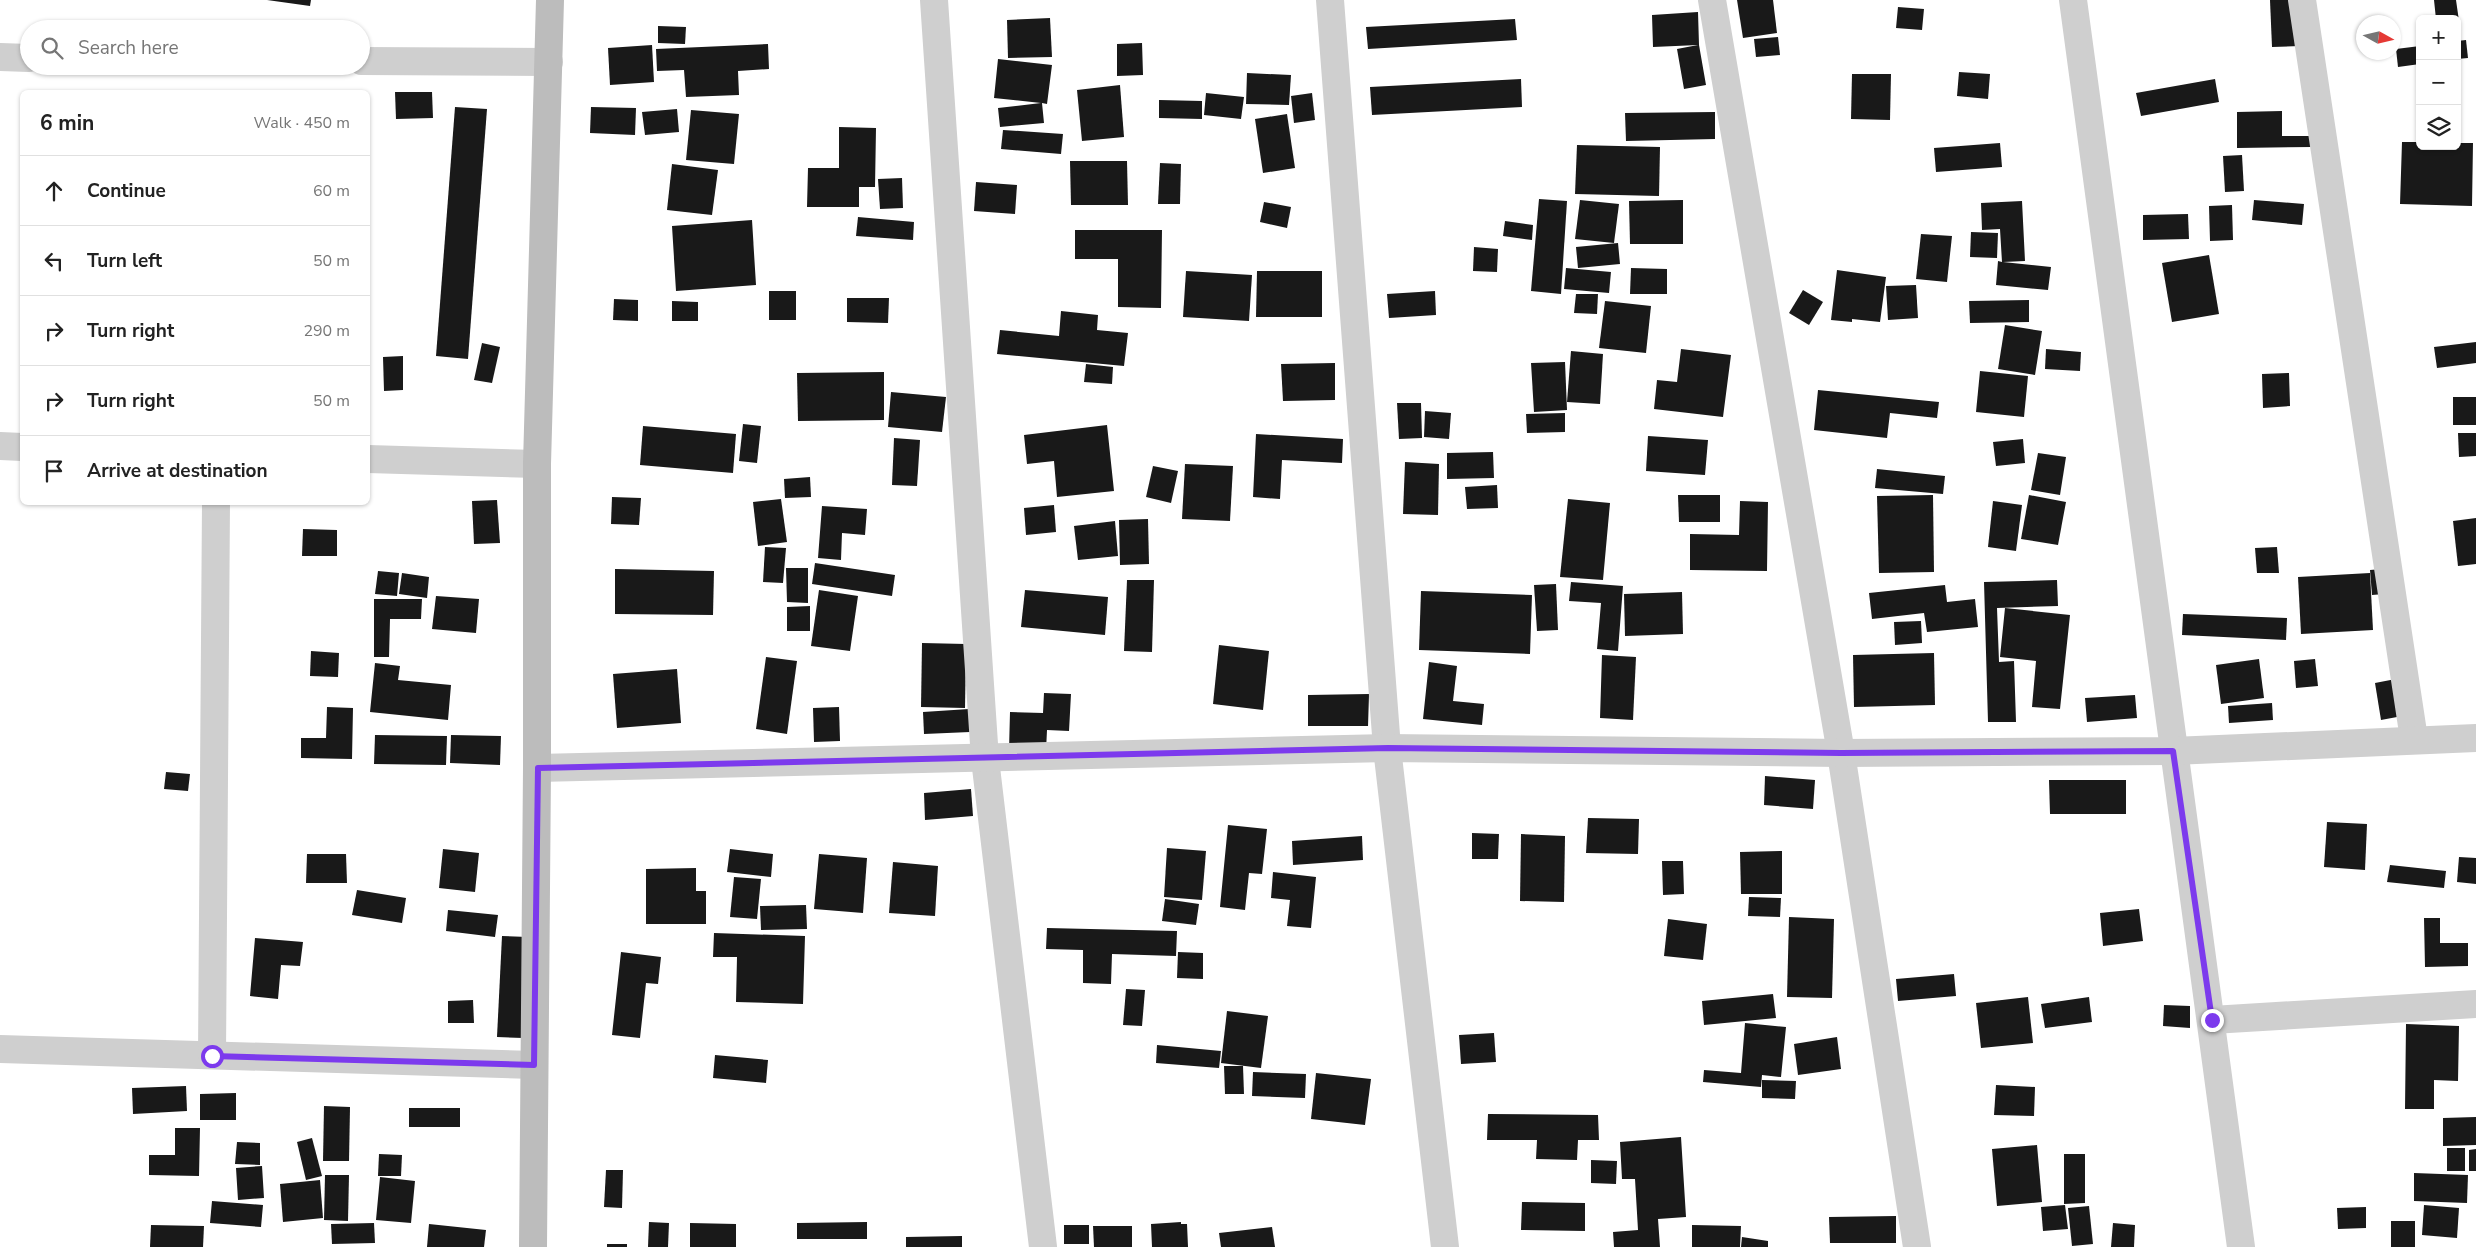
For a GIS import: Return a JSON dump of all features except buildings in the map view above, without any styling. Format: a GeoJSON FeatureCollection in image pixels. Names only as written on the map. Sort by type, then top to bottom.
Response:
{"type":"FeatureCollection","features":[{"type":"Feature","properties":{"kind":"street"},"geometry":{"type":"LineString","coordinates":[[533,1247],[538,768],[537,464],[550,0]]}},
{"type":"Feature","properties":{"kind":"street"},"geometry":{"type":"LineString","coordinates":[[934,0],[984,759],[1043,1247]]}},
{"type":"Feature","properties":{"kind":"street"},"geometry":{"type":"LineString","coordinates":[[1330,0],[1388,748],[1445,1247]]}},
{"type":"Feature","properties":{"kind":"street"},"geometry":{"type":"LineString","coordinates":[[1712,0],[1841,753],[1917,1247]]}},
{"type":"Feature","properties":{"kind":"street"},"geometry":{"type":"LineString","coordinates":[[2073,0],[2173,751],[2212,1020],[2241,1247]]}},
{"type":"Feature","properties":{"kind":"street"},"geometry":{"type":"LineString","coordinates":[[2302,0],[2414,739]]}},
{"type":"Feature","properties":{"kind":"street"},"geometry":{"type":"LineString","coordinates":[[0,57],[20,58]]}},
{"type":"Feature","properties":{"kind":"street"},"geometry":{"type":"LineString","coordinates":[[370,61],[549,62]]}},
{"type":"Feature","properties":{"kind":"street"},"geometry":{"type":"LineString","coordinates":[[0,446],[20,447]]}},
{"type":"Feature","properties":{"kind":"street"},"geometry":{"type":"LineString","coordinates":[[370,459],[537,464]]}},
{"type":"Feature","properties":{"kind":"street"},"geometry":{"type":"LineString","coordinates":[[212,1056],[216,505]]}},
{"type":"Feature","properties":{"kind":"street"},"geometry":{"type":"LineString","coordinates":[[538,768],[1388,748],[1841,753],[2173,751],[2414,739],[2476,738]]}},
{"type":"Feature","properties":{"kind":"street"},"geometry":{"type":"LineString","coordinates":[[2212,1020],[2476,1004]]}},
{"type":"Feature","properties":{"kind":"street"},"geometry":{"type":"LineString","coordinates":[[0,1049],[534,1065]]}},
{"type":"Feature","properties":{"kind":"route"},"geometry":{"type":"LineString","coordinates":[[212,1056],[534,1065],[538,768],[1388,748],[1841,753],[2173,751],[2212,1020]]}}]}
